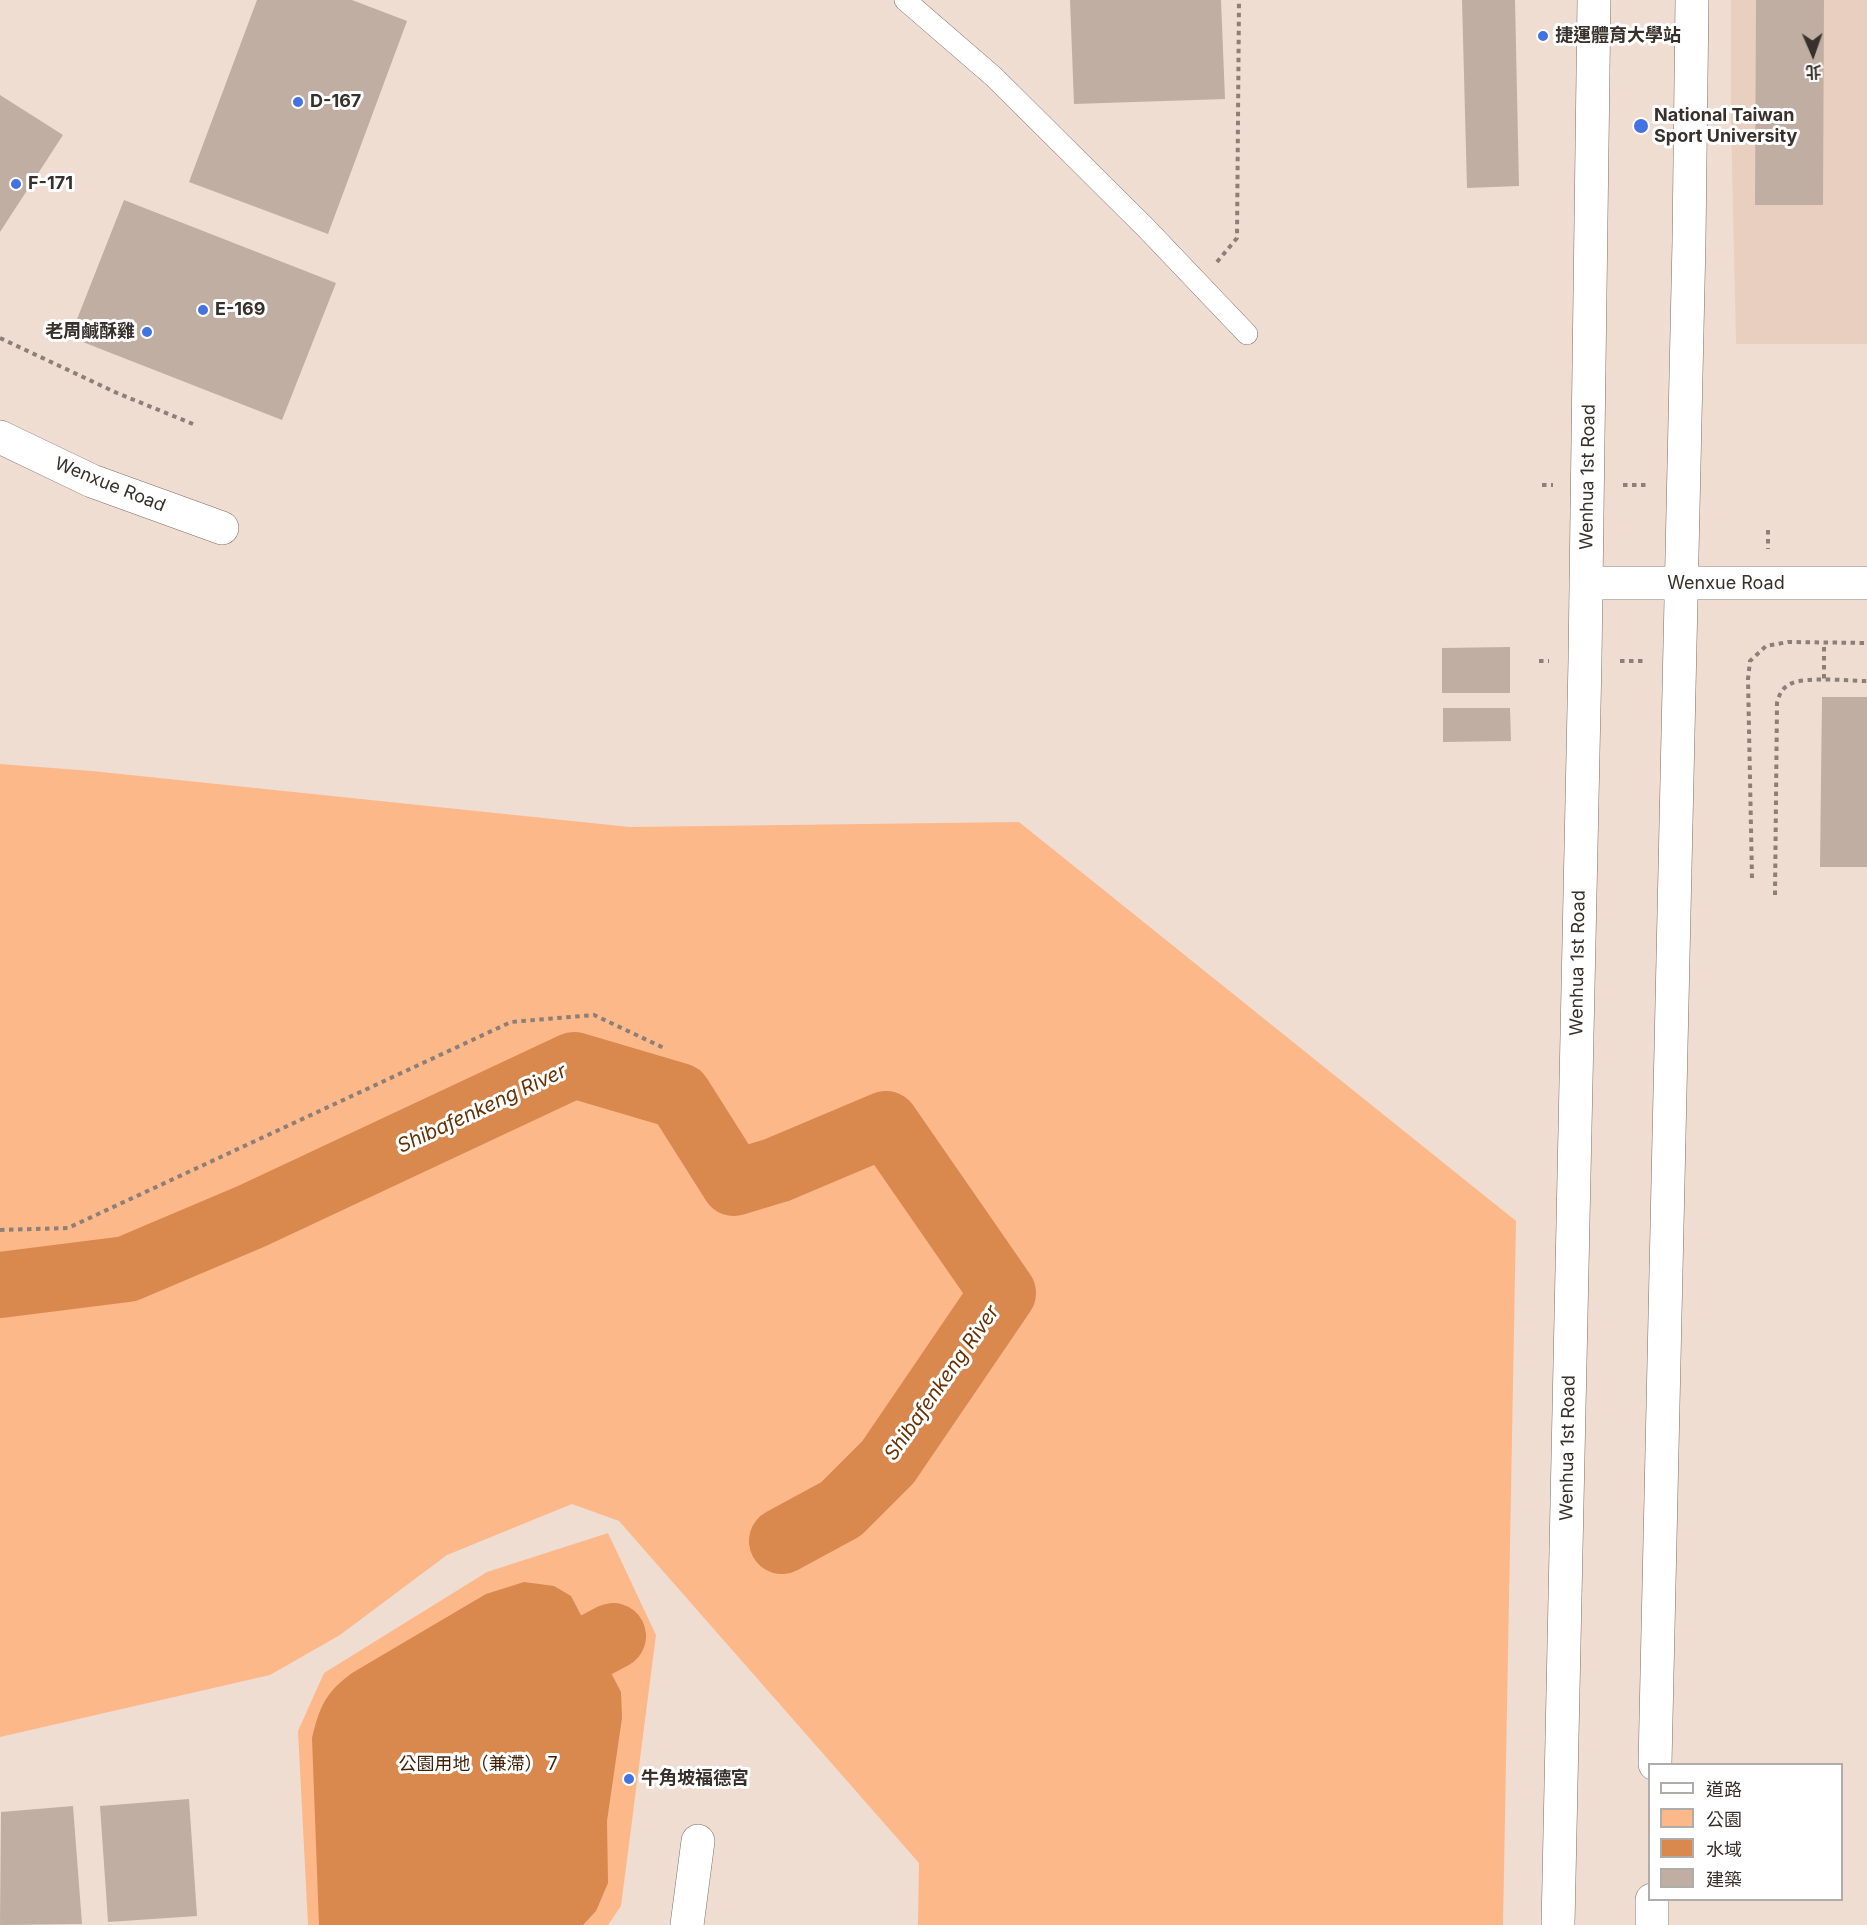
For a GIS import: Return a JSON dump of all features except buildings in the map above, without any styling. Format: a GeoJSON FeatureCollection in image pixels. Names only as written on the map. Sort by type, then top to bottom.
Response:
{"type":"FeatureCollection","features":[{"type":"Feature","properties":{"kind":"street","name":"Wenhua 1st Road"},"geometry":{"type":"LineString","coordinates":[[1558,1925],[1585,660],[1594,0]]}},
{"type":"Feature","properties":{"kind":"street"},"geometry":{"type":"LineString","coordinates":[[1655,1763],[1682,584],[1692,0]]}},
{"type":"Feature","properties":{"kind":"street","name":"Wenxue Road"},"geometry":{"type":"LineString","coordinates":[[0,437],[92,481],[222,528]]}},
{"type":"Feature","properties":{"kind":"street","name":"Wenxue Road"},"geometry":{"type":"LineString","coordinates":[[1586,583],[1867,583]]}},
{"type":"Feature","properties":{"kind":"street"},"geometry":{"type":"LineString","coordinates":[[687,1925],[698,1841]]}},
{"type":"Feature","properties":{"kind":"street"},"geometry":{"type":"LineString","coordinates":[[1652,1901],[1652,1925]]}},
{"type":"Feature","properties":{"kind":"lane"},"geometry":{"type":"LineString","coordinates":[[905,0],[994,77],[1247,334]]}},
{"type":"Feature","properties":{"kind":"path"},"geometry":{"type":"LineString","coordinates":[[1200,284],[1237,238],[1239,0]]}},
{"type":"Feature","properties":{"kind":"path"},"geometry":{"type":"LineString","coordinates":[[0,338],[117,393],[193,424]]}},
{"type":"Feature","properties":{"kind":"path"},"geometry":{"type":"LineString","coordinates":[[1542,485],[1684,486]]}},
{"type":"Feature","properties":{"kind":"path"},"geometry":{"type":"LineString","coordinates":[[1752,878],[1748,679],[1750,661],[1766,646],[1788,642],[1867,643]]}},
{"type":"Feature","properties":{"kind":"path"},"geometry":{"type":"LineString","coordinates":[[1824,647],[1824,680]]}},
{"type":"Feature","properties":{"kind":"path"},"geometry":{"type":"LineString","coordinates":[[1539,661],[1680,661]]}},
{"type":"Feature","properties":{"kind":"path"},"geometry":{"type":"LineString","coordinates":[[1775,895],[1780,693],[1788,684],[1801,680],[1867,681]]}},
{"type":"Feature","properties":{"kind":"path"},"geometry":{"type":"LineString","coordinates":[[0,1230],[68,1228],[512,1022],[594,1014],[664,1048]]}},
{"type":"Feature","properties":{"kind":"shaded area"},"geometry":{"type":"Polygon","coordinates":[[[1731,0],[1867,0],[1867,344],[1736,344],[1731,0]]]}},
{"type":"Feature","properties":{"kind":"green space"},"geometry":{"type":"Polygon","coordinates":[[[0,764],[92,771],[630,827],[1019,822],[1516,1221],[1503,1925],[918,1925],[919,1863],[619,1521],[572,1504],[447,1555],[340,1635],[270,1675],[0,1737],[0,764]]]}},
{"type":"Feature","properties":{"kind":"green space","name":"公園用地（兼滯） 7"},"geometry":{"type":"Polygon","coordinates":[[[608,1533],[656,1635],[621,1906],[608,1925],[308,1925],[298,1731],[324,1673],[487,1572],[608,1533]]]}},
{"type":"Feature","properties":{"kind":"water","name":"公園用地（兼滯） 7"},"geometry":{"type":"Polygon","coordinates":[[[524,1582],[554,1586],[571,1596],[621,1692],[622,1718],[607,1821],[608,1883],[596,1911],[583,1925],[319,1925],[312,1738],[325,1701],[335,1687],[352,1673],[486,1594],[524,1582]]]}},
{"type":"Feature","properties":{"kind":"waterway","name":"Shibafenkeng River"},"geometry":{"type":"LineString","coordinates":[[0,1285],[127,1269],[252,1216],[574,1065],[679,1096],[734,1183],[777,1170],[886,1124],[1003,1293],[888,1462],[841,1509],[782,1541]]}},
{"type":"Feature","properties":{"kind":"waterway","name":"Shibafenkeng River"},"geometry":{"type":"LineString","coordinates":[[596,1645],[613,1636]]}},
{"type":"Feature","properties":{"kind":"place","name":"捷運體育大學站"},"geometry":{"type":"Point","coordinates":[1543,36]}},
{"type":"Feature","properties":{"kind":"place","name":"D-167"},"geometry":{"type":"Point","coordinates":[298,102]}},
{"type":"Feature","properties":{"kind":"place","name":"National Taiwan Sport University"},"geometry":{"type":"Point","coordinates":[1641,126]}},
{"type":"Feature","properties":{"kind":"place","name":"F-171"},"geometry":{"type":"Point","coordinates":[16,184]}},
{"type":"Feature","properties":{"kind":"place","name":"E-169"},"geometry":{"type":"Point","coordinates":[203,310]}},
{"type":"Feature","properties":{"kind":"place","name":"老周鹹酥雞"},"geometry":{"type":"Point","coordinates":[147,332]}},
{"type":"Feature","properties":{"kind":"place","name":"牛角坡福德宮"},"geometry":{"type":"Point","coordinates":[629,1779]}}]}
